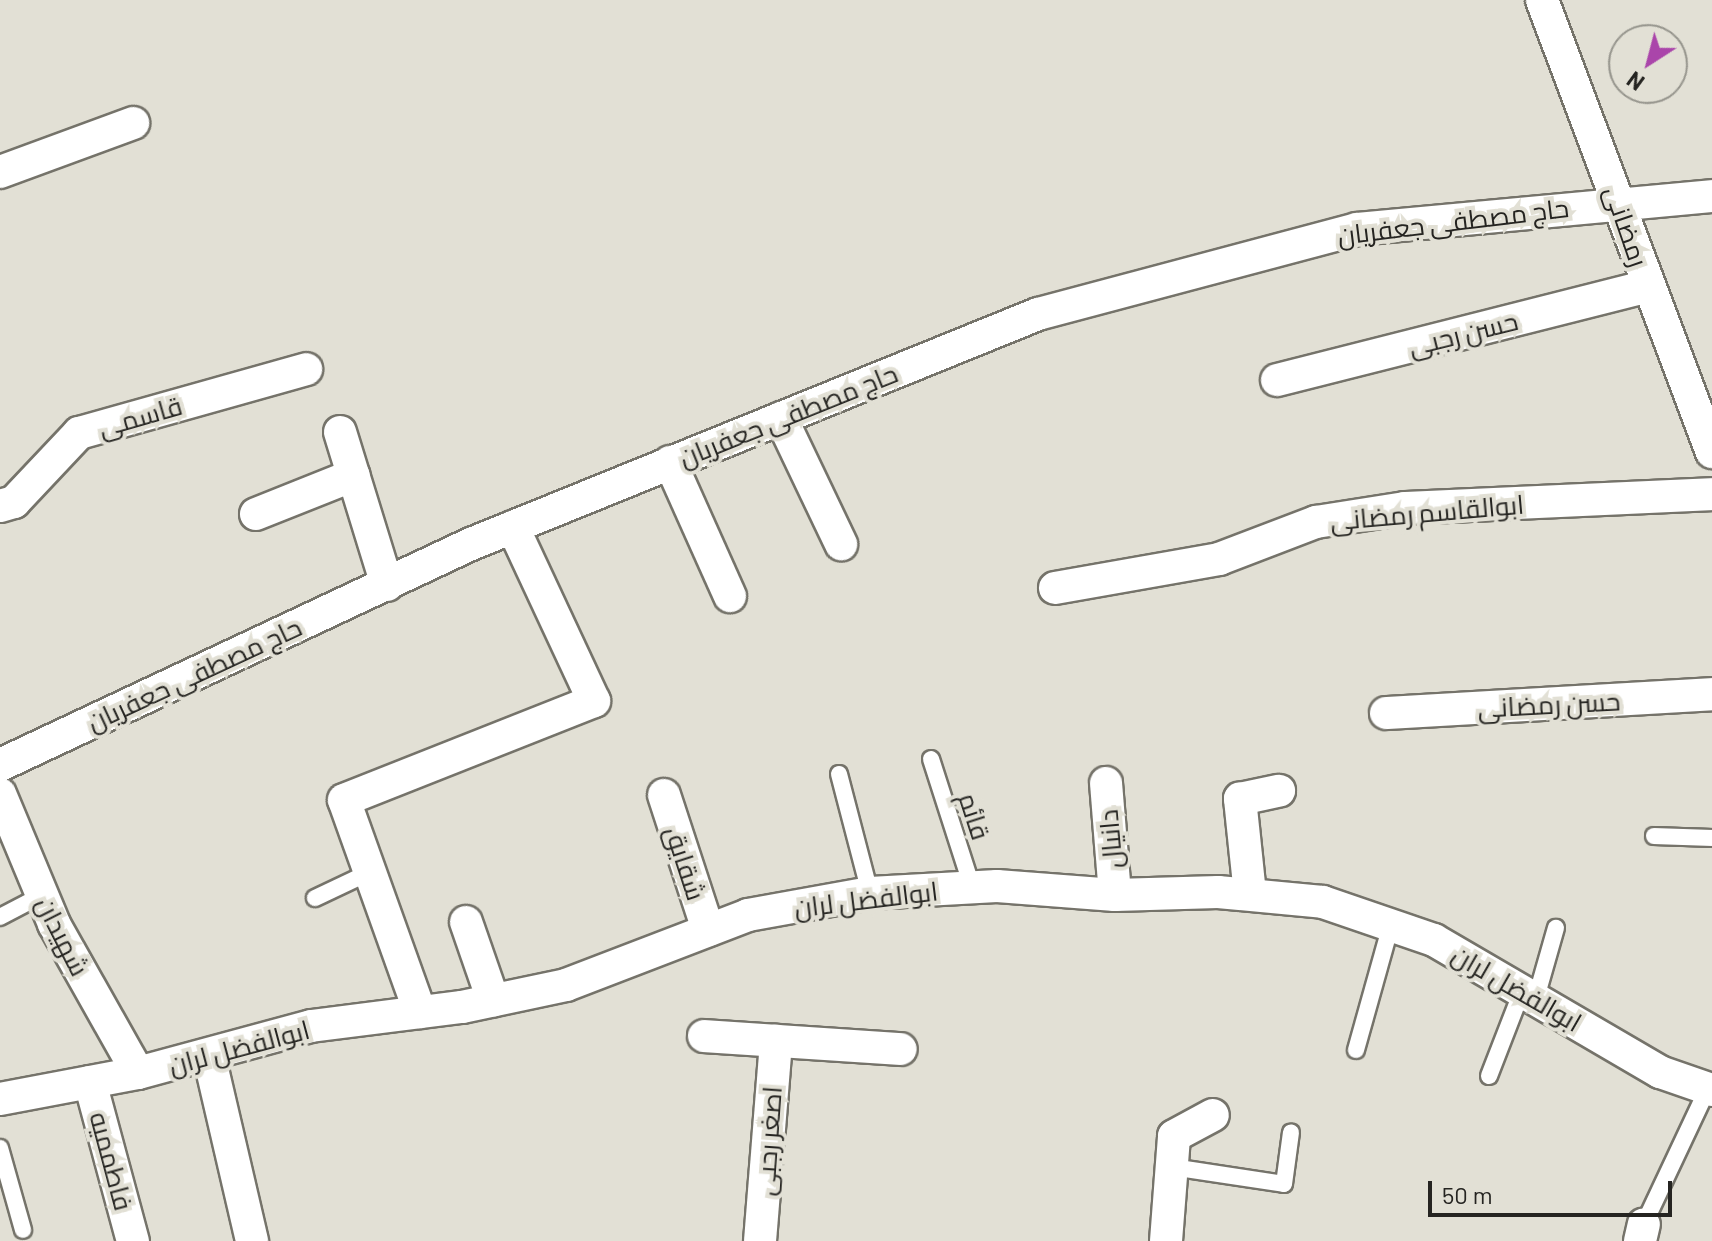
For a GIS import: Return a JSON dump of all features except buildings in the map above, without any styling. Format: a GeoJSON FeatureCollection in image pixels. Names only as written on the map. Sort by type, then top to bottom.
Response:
{"type":"FeatureCollection","features":[{"type":"Feature","properties":{"kind":"street","name":"رمضانی"},"geometry":{"type":"LineString","coordinates":[[1542,0],[1712,452]]}},
{"type":"Feature","properties":{"kind":"street"},"geometry":{"type":"LineString","coordinates":[[0,172],[133,123]]}},
{"type":"Feature","properties":{"kind":"street","name":"حاج مصطفی جعفریان"},"geometry":{"type":"LineString","coordinates":[[0,765],[513,527],[1038,314],[1211,264],[1357,229],[1618,201],[1712,196]]}},
{"type":"Feature","properties":{"kind":"street","name":"حسن رجبی"},"geometry":{"type":"LineString","coordinates":[[1277,380],[1648,286]]}},
{"type":"Feature","properties":{"kind":"street","name":"قاسمی"},"geometry":{"type":"LineString","coordinates":[[0,506],[14,502],[79,433],[306,369]]}},
{"type":"Feature","properties":{"kind":"street"},"geometry":{"type":"LineString","coordinates":[[781,418],[841,544]]}},
{"type":"Feature","properties":{"kind":"street"},"geometry":{"type":"LineString","coordinates":[[340,432],[387,585]]}},
{"type":"Feature","properties":{"kind":"street"},"geometry":{"type":"LineString","coordinates":[[670,462],[730,596]]}},
{"type":"Feature","properties":{"kind":"street"},"geometry":{"type":"LineString","coordinates":[[256,514],[354,475]]}},
{"type":"Feature","properties":{"kind":"street","name":"ابوالقاسم رمضانی"},"geometry":{"type":"LineString","coordinates":[[1055,588],[1219,559],[1316,522],[1405,508],[1712,494]]}},
{"type":"Feature","properties":{"kind":"street"},"geometry":{"type":"LineString","coordinates":[[420,1012],[344,800],[594,701],[513,527]]}},
{"type":"Feature","properties":{"kind":"street","name":"حسن رمضانی"},"geometry":{"type":"LineString","coordinates":[[1386,713],[1712,694]]}},
{"type":"Feature","properties":{"kind":"street","name":"دانیال"},"geometry":{"type":"LineString","coordinates":[[1106,783],[1115,895]]}},
{"type":"Feature","properties":{"kind":"street"},"geometry":{"type":"LineString","coordinates":[[1250,894],[1240,799],[1279,791]]}},
{"type":"Feature","properties":{"kind":"street","name":"شهیدان"},"geometry":{"type":"LineString","coordinates":[[0,794],[42,895],[138,1073]]}},
{"type":"Feature","properties":{"kind":"street","name":"شقایق"},"geometry":{"type":"LineString","coordinates":[[664,795],[708,930]]}},
{"type":"Feature","properties":{"kind":"street","name":"ابوالفضل لران"},"geometry":{"type":"LineString","coordinates":[[0,1099],[138,1073],[311,1026],[420,1012],[566,985],[748,915],[870,893],[972,887],[1115,895],[1250,894],[1323,902],[1434,940],[1660,1072],[1710,1089]]}},
{"type":"Feature","properties":{"kind":"street"},"geometry":{"type":"LineString","coordinates":[[466,922],[493,1000]]}},
{"type":"Feature","properties":{"kind":"street"},"geometry":{"type":"LineString","coordinates":[[704,1036],[901,1049]]}},
{"type":"Feature","properties":{"kind":"street","name":"اصغر رجبی"},"geometry":{"type":"LineString","coordinates":[[760,1241],[776,1041]]}},
{"type":"Feature","properties":{"kind":"street"},"geometry":{"type":"LineString","coordinates":[[209,1056],[252,1241]]}},
{"type":"Feature","properties":{"kind":"street","name":"فاطممیه"},"geometry":{"type":"LineString","coordinates":[[90,1082],[133,1241]]}},
{"type":"Feature","properties":{"kind":"street"},"geometry":{"type":"LineString","coordinates":[[1166,1241],[1174,1136],[1213,1115]]}},
{"type":"Feature","properties":{"kind":"lane","name":"قائم"},"geometry":{"type":"LineString","coordinates":[[931,759],[972,887]]}},
{"type":"Feature","properties":{"kind":"lane"},"geometry":{"type":"LineString","coordinates":[[839,774],[870,893]]}},
{"type":"Feature","properties":{"kind":"lane"},"geometry":{"type":"LineString","coordinates":[[1654,836],[1712,838]]}},
{"type":"Feature","properties":{"kind":"lane"},"geometry":{"type":"LineString","coordinates":[[315,898],[370,872]]}},
{"type":"Feature","properties":{"kind":"lane"},"geometry":{"type":"LineString","coordinates":[[0,917],[42,895]]}},
{"type":"Feature","properties":{"kind":"lane"},"geometry":{"type":"LineString","coordinates":[[1356,1050],[1391,925]]}},
{"type":"Feature","properties":{"kind":"lane"},"geometry":{"type":"LineString","coordinates":[[1489,1076],[1529,994],[1556,928]]}},
{"type":"Feature","properties":{"kind":"lane"},"geometry":{"type":"LineString","coordinates":[[1642,1233],[1710,1089]]}},
{"type":"Feature","properties":{"kind":"lane"},"geometry":{"type":"LineString","coordinates":[[1172,1167],[1284,1184],[1291,1132]]}},
{"type":"Feature","properties":{"kind":"lane"},"geometry":{"type":"LineString","coordinates":[[0,1148],[23,1230]]}}]}
